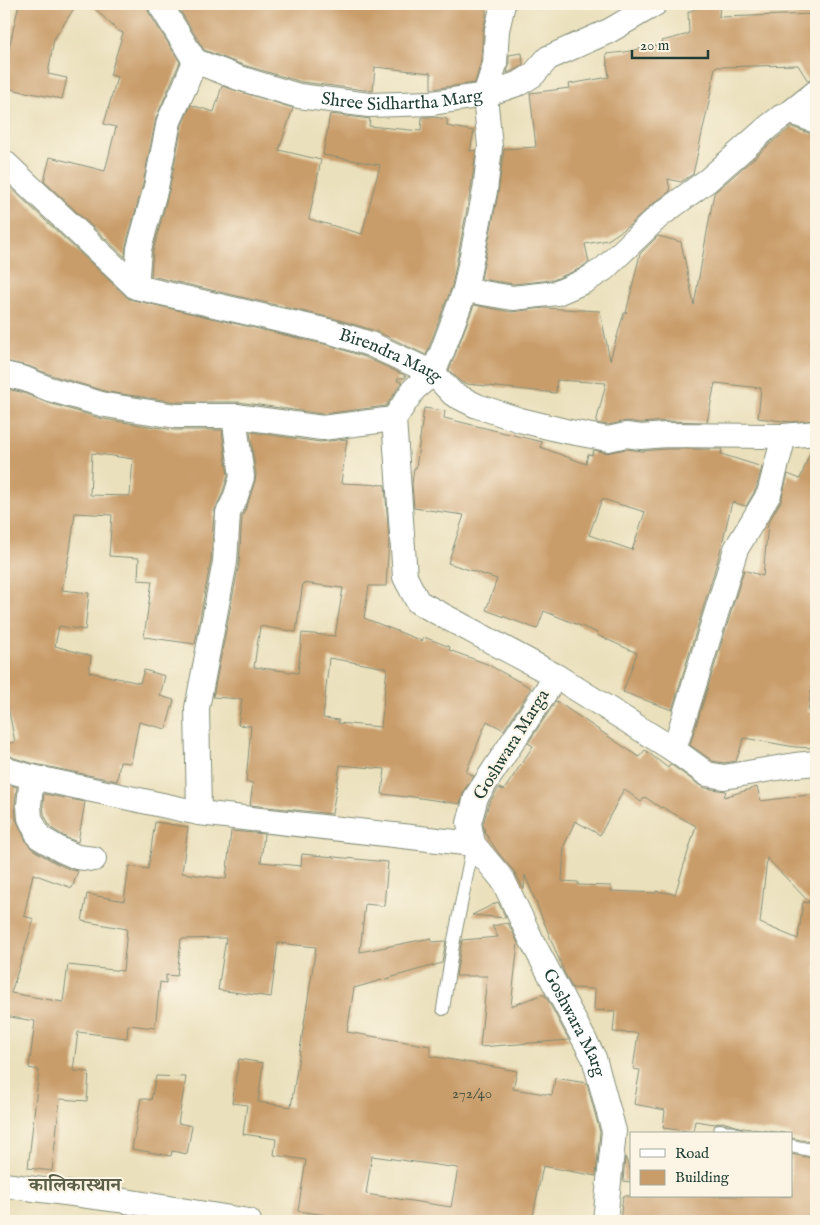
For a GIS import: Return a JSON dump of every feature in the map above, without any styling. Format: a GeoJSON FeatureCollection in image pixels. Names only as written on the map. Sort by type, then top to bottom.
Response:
{"type":"FeatureCollection","features":[{"type":"Feature","properties":{"kind":"street"},"geometry":{"type":"LineString","coordinates":[[136,287],[140,249],[156,187],[169,121],[195,61],[161,4]]}},
{"type":"Feature","properties":{"kind":"street"},"geometry":{"type":"LineString","coordinates":[[503,4],[497,30],[495,64],[485,94],[490,147],[485,191],[465,290],[433,373],[414,390],[394,419],[406,577],[418,602],[556,676],[674,750],[708,774],[724,777],[816,763]]}},
{"type":"Feature","properties":{"kind":"street","name":"Shree Sidhartha Marg"},"geometry":{"type":"LineString","coordinates":[[195,61],[239,78],[299,96],[369,105],[432,103],[485,94],[520,83],[533,75],[548,58],[609,31],[655,4]]}},
{"type":"Feature","properties":{"kind":"street"},"geometry":{"type":"LineString","coordinates":[[465,290],[513,298],[556,292],[585,281],[604,269],[659,216],[708,180],[768,127],[816,92]]}},
{"type":"Feature","properties":{"kind":"street"},"geometry":{"type":"LineString","coordinates":[[791,112],[816,121]]}},
{"type":"Feature","properties":{"kind":"street"},"geometry":{"type":"LineString","coordinates":[[4,162],[136,287]]}},
{"type":"Feature","properties":{"kind":"street","name":"Birendra Marg"},"geometry":{"type":"LineString","coordinates":[[136,287],[332,332],[370,344],[433,373],[453,394],[477,406],[565,431],[608,439],[626,435],[641,437],[666,435],[784,436],[816,433]]}},
{"type":"Feature","properties":{"kind":"street"},"geometry":{"type":"LineString","coordinates":[[4,374],[105,405],[176,416],[236,416],[322,428],[394,419]]}},
{"type":"Feature","properties":{"kind":"street"},"geometry":{"type":"LineString","coordinates":[[199,813],[197,708],[225,562],[228,513],[242,477],[236,416]]}},
{"type":"Feature","properties":{"kind":"street"},"geometry":{"type":"LineString","coordinates":[[674,750],[736,549],[769,494],[784,436]]}},
{"type":"Feature","properties":{"kind":"street","name":"Goshwara Marga"},"geometry":{"type":"LineString","coordinates":[[473,844],[469,823],[476,797],[556,676]]}},
{"type":"Feature","properties":{"kind":"street"},"geometry":{"type":"LineString","coordinates":[[4,767],[7,770],[32,777],[199,813],[473,844]]}},
{"type":"Feature","properties":{"kind":"street"},"geometry":{"type":"LineString","coordinates":[[32,777],[29,805],[30,818],[39,837],[77,857],[94,859]]}},
{"type":"Feature","properties":{"kind":"street","name":"Goshwara Marg"},"geometry":{"type":"LineString","coordinates":[[473,844],[503,880],[531,939],[594,1058],[614,1131],[605,1221]]}},
{"type":"Feature","properties":{"kind":"street"},"geometry":{"type":"LineString","coordinates":[[4,1186],[117,1211],[249,1221]]}},
{"type":"Feature","properties":{"kind":"lane"},"geometry":{"type":"LineString","coordinates":[[443,1009],[453,945],[473,844]]}},
{"type":"Feature","properties":{"kind":"lane"},"geometry":{"type":"LineString","coordinates":[[720,1130],[729,1132]]}},
{"type":"Feature","properties":{"kind":"lane"},"geometry":{"type":"LineString","coordinates":[[792,1146],[816,1151]]}},
{"type":"Feature","properties":{"kind":"building"},"geometry":{"type":"Polygon","coordinates":[[[19,4],[77,4],[54,39],[48,74],[67,78],[62,99],[4,88],[4,70],[19,4]]]}},
{"type":"Feature","properties":{"kind":"building"},"geometry":{"type":"Polygon","coordinates":[[[90,4],[147,4],[149,13],[180,62],[156,118],[143,184],[126,245],[125,257],[44,181],[50,157],[105,171],[116,127],[104,124],[117,77],[110,75],[123,33],[117,30],[90,4]]]}},
{"type":"Feature","properties":{"kind":"building"},"geometry":{"type":"Polygon","coordinates":[[[176,4],[486,4],[481,61],[475,83],[431,89],[431,73],[375,67],[373,91],[302,82],[243,65],[204,50],[176,4]]]}},
{"type":"Feature","properties":{"kind":"building"},"geometry":{"type":"Polygon","coordinates":[[[707,4],[720,4],[719,17],[816,14],[816,79],[808,81],[798,65],[715,67],[693,174],[681,182],[668,179],[670,191],[650,206],[630,225],[608,240],[585,244],[589,262],[579,269],[553,280],[513,284],[481,279],[498,194],[504,149],[536,147],[530,93],[570,88],[569,84],[609,77],[606,54],[663,44],[662,41],[689,34],[688,12],[707,4]]]}},
{"type":"Feature","properties":{"kind":"building"},"geometry":{"type":"Polygon","coordinates":[[[522,53],[523,65],[507,73],[509,55],[522,53]]]}},
{"type":"Feature","properties":{"kind":"building"},"geometry":{"type":"Polygon","coordinates":[[[222,86],[293,108],[279,150],[321,160],[309,219],[362,234],[380,165],[323,155],[330,114],[370,119],[369,126],[421,131],[422,117],[434,117],[447,119],[447,126],[474,131],[470,151],[476,150],[471,189],[452,286],[426,355],[376,331],[336,319],[151,276],[153,251],[169,191],[182,125],[191,105],[214,112],[222,86]]]}},
{"type":"Feature","properties":{"kind":"building"},"geometry":{"type":"Polygon","coordinates":[[[792,127],[816,134],[816,420],[791,422],[758,418],[761,388],[715,383],[707,422],[666,421],[641,423],[627,421],[608,425],[596,423],[606,383],[557,380],[556,393],[467,384],[461,382],[449,370],[474,305],[511,312],[544,308],[600,311],[610,360],[624,313],[626,313],[640,254],[658,236],[681,242],[694,305],[714,193],[792,127]]]}},
{"type":"Feature","properties":{"kind":"building"},"geometry":{"type":"Polygon","coordinates":[[[4,187],[11,188],[129,299],[328,345],[365,357],[406,376],[405,378],[398,378],[397,381],[402,382],[386,406],[322,414],[238,402],[177,402],[108,392],[28,366],[4,361],[4,187]]]}},
{"type":"Feature","properties":{"kind":"building"},"geometry":{"type":"Polygon","coordinates":[[[6,389],[21,392],[45,402],[103,419],[174,430],[222,430],[228,476],[214,512],[211,560],[195,644],[144,637],[152,581],[138,580],[139,558],[109,556],[112,515],[75,513],[62,590],[89,593],[85,630],[59,626],[55,646],[91,656],[89,672],[140,683],[144,670],[165,676],[160,696],[174,700],[166,729],[139,722],[131,763],[120,762],[117,781],[35,764],[4,754],[4,744],[15,742],[6,697],[7,690],[4,690],[4,396],[6,389]],[[92,453],[90,495],[130,496],[133,459],[92,453]]]}},
{"type":"Feature","properties":{"kind":"building"},"geometry":{"type":"Polygon","coordinates":[[[424,408],[445,411],[444,418],[542,442],[540,447],[586,464],[588,454],[592,455],[594,450],[606,453],[627,449],[642,451],[722,449],[721,454],[762,467],[756,489],[746,506],[732,502],[719,556],[672,710],[623,692],[637,653],[597,635],[598,633],[544,611],[537,629],[486,610],[497,579],[448,563],[464,515],[414,508],[412,484],[414,468],[416,468],[424,408]],[[602,499],[589,535],[632,550],[645,512],[602,499]]]}},
{"type":"Feature","properties":{"kind":"building"},"geometry":{"type":"Polygon","coordinates":[[[250,432],[320,442],[347,439],[341,483],[385,485],[389,540],[386,586],[369,586],[364,618],[422,641],[424,637],[450,647],[449,650],[487,664],[531,688],[504,730],[487,721],[466,772],[474,776],[464,790],[460,804],[382,794],[385,769],[340,765],[332,814],[250,805],[253,783],[246,782],[251,726],[238,725],[242,699],[213,697],[239,564],[242,517],[256,475],[250,432]],[[303,583],[296,632],[260,626],[254,667],[298,673],[302,633],[335,636],[343,588],[303,583]],[[329,658],[323,718],[339,720],[338,723],[381,727],[387,668],[329,658]]]}},
{"type":"Feature","properties":{"kind":"building"},"geometry":{"type":"Polygon","coordinates":[[[812,447],[816,447],[816,658],[808,712],[816,712],[816,748],[795,747],[744,738],[736,761],[724,763],[713,761],[690,745],[744,570],[763,576],[768,523],[781,501],[788,474],[800,479],[812,447]]]}},
{"type":"Feature","properties":{"kind":"building"},"geometry":{"type":"Polygon","coordinates":[[[556,701],[639,757],[645,750],[668,768],[670,764],[699,785],[705,788],[726,791],[724,797],[757,787],[761,801],[816,794],[816,1143],[792,1138],[792,1132],[743,1128],[722,1122],[715,1124],[695,1121],[693,1132],[663,1128],[665,1110],[634,1104],[640,1070],[633,1069],[638,1033],[613,1032],[615,1011],[594,1010],[595,989],[572,988],[525,875],[524,889],[514,871],[485,833],[483,824],[489,803],[499,788],[504,790],[533,746],[528,743],[556,701]],[[624,789],[600,835],[575,821],[564,846],[562,881],[578,882],[578,885],[611,886],[611,891],[656,893],[656,891],[675,894],[696,826],[661,808],[645,797],[641,802],[624,789]],[[767,858],[760,923],[798,939],[803,902],[810,903],[767,858]]]}},
{"type":"Feature","properties":{"kind":"building"},"geometry":{"type":"Polygon","coordinates":[[[4,783],[17,787],[16,819],[27,843],[32,849],[54,862],[71,870],[78,871],[72,888],[33,874],[24,916],[34,919],[11,993],[63,1002],[68,965],[123,971],[127,929],[82,921],[87,894],[124,901],[129,866],[148,869],[155,822],[188,827],[182,873],[226,879],[231,831],[264,834],[261,862],[301,866],[302,854],[388,862],[384,906],[365,904],[360,952],[431,938],[432,942],[446,941],[442,963],[354,988],[347,1032],[430,1046],[430,1056],[517,1071],[513,1089],[552,1095],[555,1078],[587,1083],[600,1132],[596,1176],[543,1166],[532,1221],[367,1221],[298,1211],[306,1160],[274,1155],[276,1139],[243,1134],[247,1105],[232,1103],[239,1059],[263,1063],[258,1102],[291,1107],[316,947],[278,943],[271,997],[218,990],[226,938],[181,939],[177,976],[166,975],[166,983],[160,982],[155,1028],[128,1025],[127,1038],[78,1032],[73,1071],[89,1072],[87,1101],[60,1099],[52,1171],[28,1168],[39,1070],[29,1068],[35,1021],[4,1016],[4,845],[12,820],[4,819],[4,783]],[[372,1156],[366,1194],[451,1207],[458,1168],[372,1156]]]}},
{"type":"Feature","properties":{"kind":"building"},"geometry":{"type":"Polygon","coordinates":[[[44,794],[85,802],[78,842],[67,838],[50,827],[44,814],[44,794]]]}},
{"type":"Feature","properties":{"kind":"building"},"geometry":{"type":"Polygon","coordinates":[[[498,902],[506,918],[472,915],[498,902]]]}},
{"type":"Feature","properties":{"kind":"building"},"geometry":{"type":"Polygon","coordinates":[[[508,923],[518,943],[511,1006],[545,995],[569,1040],[480,1047],[487,976],[456,976],[462,940],[498,937],[492,926],[508,923]]]}},
{"type":"Feature","properties":{"kind":"building"},"geometry":{"type":"Polygon","coordinates":[[[156,1076],[186,1077],[178,1123],[192,1126],[187,1154],[172,1151],[171,1156],[132,1149],[141,1098],[151,1100],[156,1076]]]}},
{"type":"Feature","properties":{"kind":"building"},"geometry":{"type":"Polygon","coordinates":[[[792,1154],[816,1159],[816,1221],[620,1221],[623,1196],[630,1196],[630,1198],[792,1198],[792,1154]]]}},
{"type":"Feature","properties":{"kind":"building"},"geometry":{"type":"Polygon","coordinates":[[[625,1157],[630,1169],[630,1182],[623,1181],[625,1157]]]}},
{"type":"Feature","properties":{"kind":"district","name":"कालिकास्थान"},"geometry":{"type":"Point","coordinates":[75,1186]}}]}
